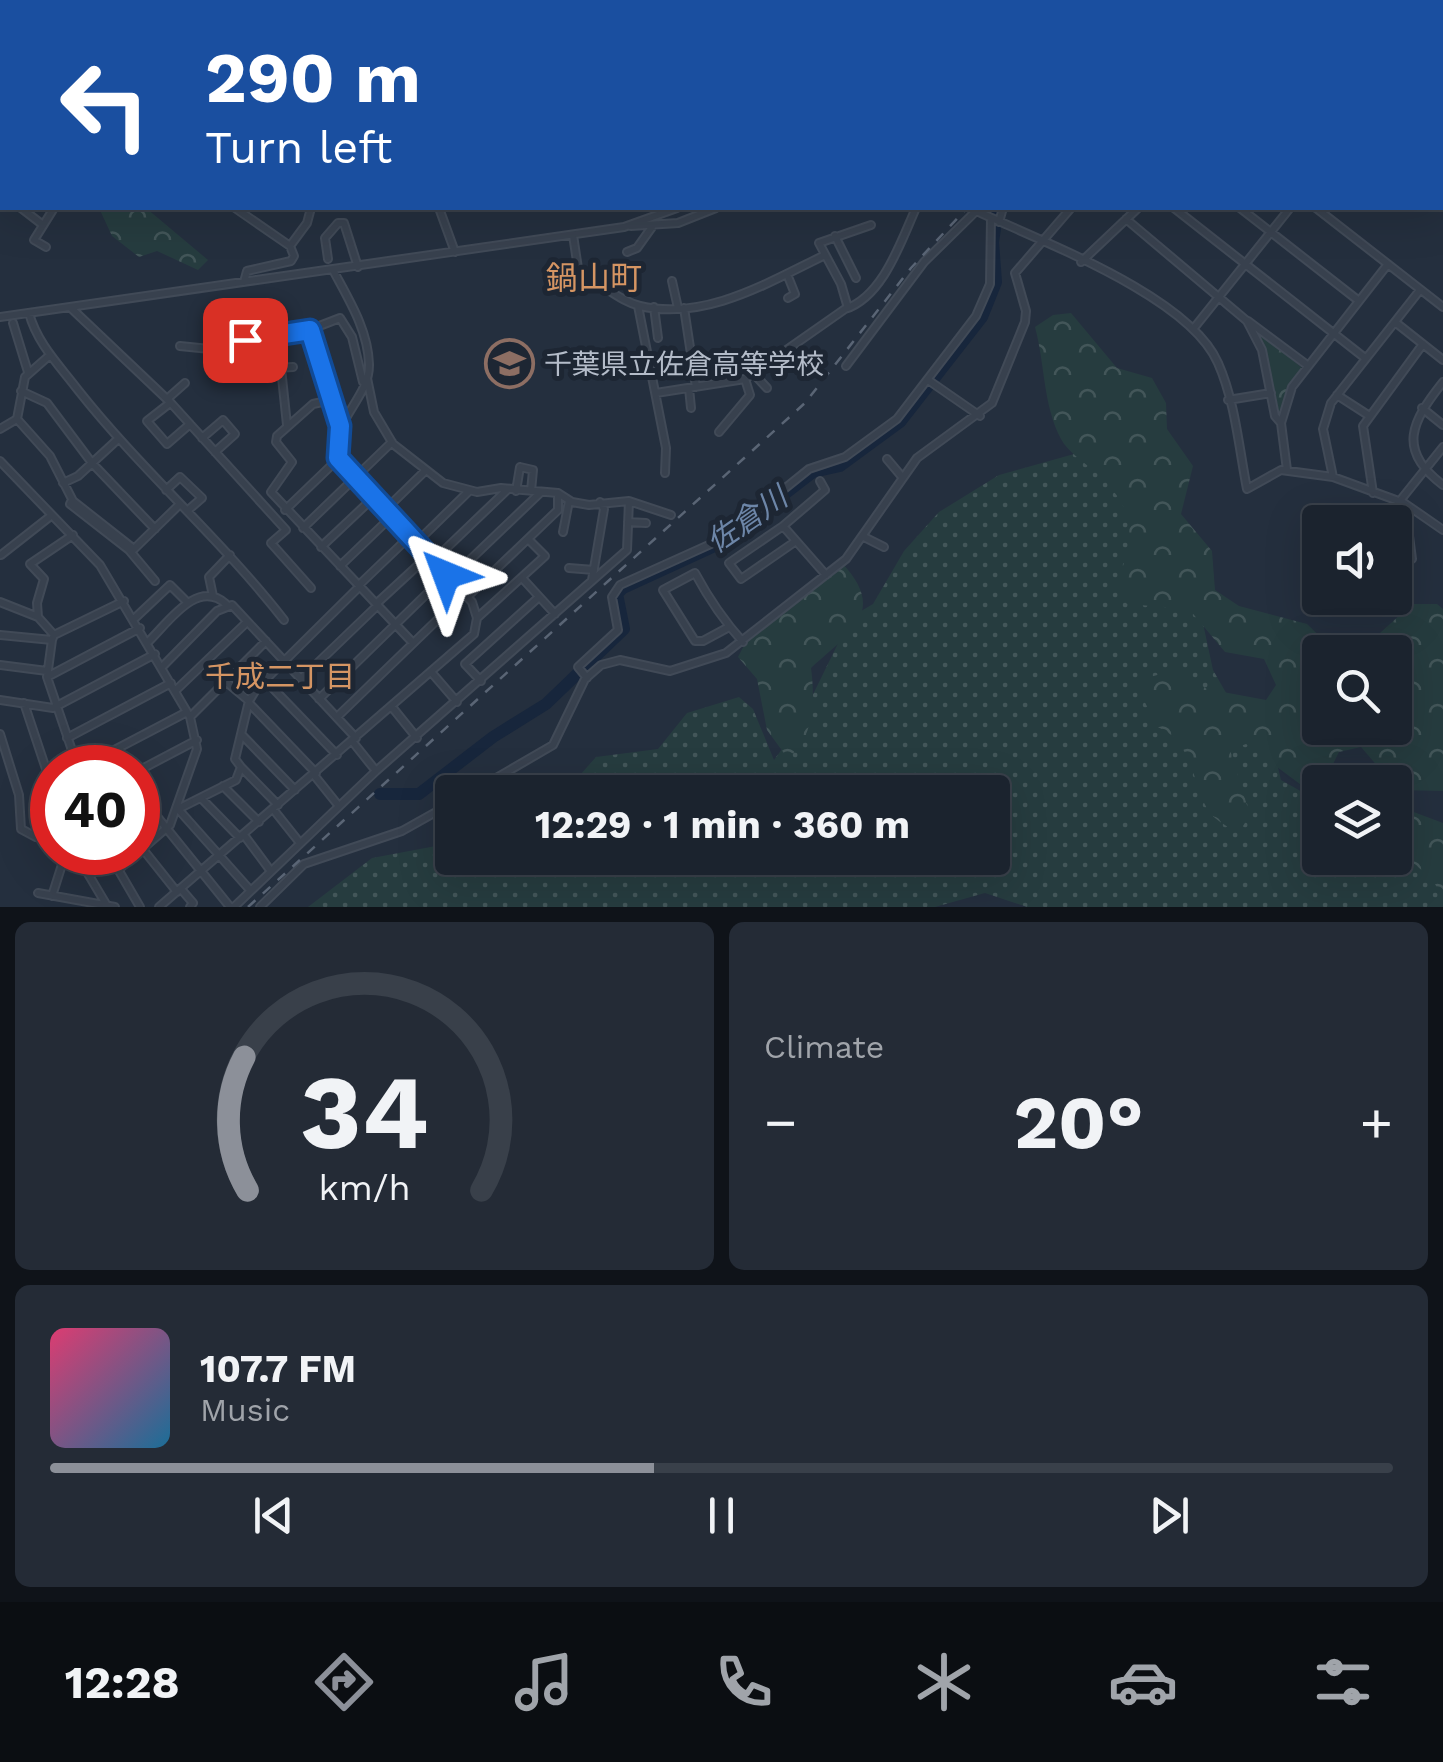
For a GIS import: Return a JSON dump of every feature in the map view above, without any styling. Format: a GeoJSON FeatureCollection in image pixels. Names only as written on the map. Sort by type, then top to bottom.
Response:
{"type":"FeatureCollection","features":[{"type":"Feature","properties":{"kind":"street"},"geometry":{"type":"LineString","coordinates":[[24,210],[43,225]]}},
{"type":"Feature","properties":{"kind":"street"},"geometry":{"type":"LineString","coordinates":[[46,248],[34,240],[53,210]]}},
{"type":"Feature","properties":{"kind":"street"},"geometry":{"type":"LineString","coordinates":[[238,210],[290,246],[294,256],[291,262],[247,271],[244,282]]}},
{"type":"Feature","properties":{"kind":"street"},"geometry":{"type":"LineString","coordinates":[[290,246],[307,224],[311,210]]}},
{"type":"Feature","properties":{"kind":"street"},"geometry":{"type":"LineString","coordinates":[[440,210],[455,252]]}},
{"type":"Feature","properties":{"kind":"street"},"geometry":{"type":"LineString","coordinates":[[630,226],[672,210]]}},
{"type":"Feature","properties":{"kind":"street"},"geometry":{"type":"LineString","coordinates":[[0,317],[630,226],[652,227],[709,210]]}},
{"type":"Feature","properties":{"kind":"street"},"geometry":{"type":"LineString","coordinates":[[656,393],[745,379],[865,300],[896,254],[915,210]]}},
{"type":"Feature","properties":{"kind":"street"},"geometry":{"type":"LineString","coordinates":[[846,366],[924,262],[972,210]]}},
{"type":"Feature","properties":{"kind":"street"},"geometry":{"type":"LineString","coordinates":[[975,210],[1156,298],[1194,328],[1218,361],[1247,489],[1272,473],[1287,470],[1333,477],[1404,505]]}},
{"type":"Feature","properties":{"kind":"street"},"geometry":{"type":"LineString","coordinates":[[587,678],[578,668],[618,630],[612,597],[620,585],[722,538],[809,469],[845,457],[897,419],[930,382],[976,316],[990,284],[995,220],[1002,210]]}},
{"type":"Feature","properties":{"kind":"street"},"geometry":{"type":"LineString","coordinates":[[501,775],[553,745],[587,678],[601,665],[620,660],[661,670],[682,669],[743,642],[846,559],[902,478],[928,448],[980,416],[992,403],[1025,322],[1026,310],[1015,272],[1069,210]]}},
{"type":"Feature","properties":{"kind":"street"},"geometry":{"type":"LineString","coordinates":[[1080,262],[1136,210]]}},
{"type":"Feature","properties":{"kind":"street"},"geometry":{"type":"LineString","coordinates":[[1177,210],[1365,358]]}},
{"type":"Feature","properties":{"kind":"street"},"geometry":{"type":"LineString","coordinates":[[1243,210],[1358,300]]}},
{"type":"Feature","properties":{"kind":"street"},"geometry":{"type":"LineString","coordinates":[[1194,328],[1288,210]]}},
{"type":"Feature","properties":{"kind":"street"},"geometry":{"type":"LineString","coordinates":[[1319,210],[1443,308]]}},
{"type":"Feature","properties":{"kind":"street"},"geometry":{"type":"LineString","coordinates":[[1126,219],[1307,365]]}},
{"type":"Feature","properties":{"kind":"street"},"geometry":{"type":"LineString","coordinates":[[328,259],[325,238],[338,223],[344,223],[358,267]]}},
{"type":"Feature","properties":{"kind":"street"},"geometry":{"type":"LineString","coordinates":[[848,308],[838,278],[819,243],[871,225]]}},
{"type":"Feature","properties":{"kind":"street"},"geometry":{"type":"LineString","coordinates":[[627,252],[637,248],[652,227]]}},
{"type":"Feature","properties":{"kind":"street"},"geometry":{"type":"LineString","coordinates":[[573,235],[579,275],[597,280],[638,306],[681,308],[738,297],[823,256]]}},
{"type":"Feature","properties":{"kind":"street"},"geometry":{"type":"LineString","coordinates":[[835,236],[856,278]]}},
{"type":"Feature","properties":{"kind":"street"},"geometry":{"type":"LineString","coordinates":[[1281,424],[1292,388],[1307,365],[1388,264]]}},
{"type":"Feature","properties":{"kind":"street"},"geometry":{"type":"LineString","coordinates":[[333,270],[363,329],[369,366],[340,426],[335,448],[338,458],[465,596],[477,618]]}},
{"type":"Feature","properties":{"kind":"street"},"geometry":{"type":"LineString","coordinates":[[787,274],[796,294],[788,298]]}},
{"type":"Feature","properties":{"kind":"street"},"geometry":{"type":"LineString","coordinates":[[672,280],[681,308],[692,387],[691,408]]}},
{"type":"Feature","properties":{"kind":"street"},"geometry":{"type":"LineString","coordinates":[[1333,477],[1323,429],[1337,394],[1420,290]]}},
{"type":"Feature","properties":{"kind":"street"},"geometry":{"type":"LineString","coordinates":[[70,306],[168,401],[286,530],[271,543],[311,588]]}},
{"type":"Feature","properties":{"kind":"street"},"geometry":{"type":"LineString","coordinates":[[638,306],[666,448],[664,473]]}},
{"type":"Feature","properties":{"kind":"street"},"geometry":{"type":"LineString","coordinates":[[654,307],[658,338]]}},
{"type":"Feature","properties":{"kind":"street"},"geometry":{"type":"LineString","coordinates":[[29,312],[34,331],[50,355],[117,440],[230,555],[284,620]]}},
{"type":"Feature","properties":{"kind":"street"},"geometry":{"type":"LineString","coordinates":[[294,367],[246,370],[239,362],[239,352],[250,336],[310,330],[340,318],[352,338],[374,412],[392,442],[444,483],[470,491],[558,493],[589,505],[629,500],[671,515]]}},
{"type":"Feature","properties":{"kind":"street"},"geometry":{"type":"LineString","coordinates":[[1247,320],[1262,350],[1281,424],[1287,470]]}},
{"type":"Feature","properties":{"kind":"street"},"geometry":{"type":"LineString","coordinates":[[1394,322],[1443,360]]}},
{"type":"Feature","properties":{"kind":"street"},"geometry":{"type":"LineString","coordinates":[[13,324],[28,374]]}},
{"type":"Feature","properties":{"kind":"street"},"geometry":{"type":"LineString","coordinates":[[310,330],[324,362],[340,426]]}},
{"type":"Feature","properties":{"kind":"street"},"geometry":{"type":"LineString","coordinates":[[1373,494],[1362,434],[1368,414],[1423,344]]}},
{"type":"Feature","properties":{"kind":"street"},"geometry":{"type":"LineString","coordinates":[[180,346],[239,352]]}},
{"type":"Feature","properties":{"kind":"street"},"geometry":{"type":"LineString","coordinates":[[50,355],[28,374],[18,418],[50,456],[72,500],[134,549],[180,504]]}},
{"type":"Feature","properties":{"kind":"street"},"geometry":{"type":"LineString","coordinates":[[281,368],[288,425]]}},
{"type":"Feature","properties":{"kind":"street"},"geometry":{"type":"LineString","coordinates":[[753,373],[766,388]]}},
{"type":"Feature","properties":{"kind":"street"},"geometry":{"type":"LineString","coordinates":[[718,432],[750,395],[745,379]]}},
{"type":"Feature","properties":{"kind":"street"},"geometry":{"type":"LineString","coordinates":[[930,382],[980,416]]}},
{"type":"Feature","properties":{"kind":"street"},"geometry":{"type":"LineString","coordinates":[[1443,382],[1422,408],[1413,440],[1425,470],[1443,486]]}},
{"type":"Feature","properties":{"kind":"street"},"geometry":{"type":"LineString","coordinates":[[185,383],[148,421],[167,444],[190,424]]}},
{"type":"Feature","properties":{"kind":"street"},"geometry":{"type":"LineString","coordinates":[[22,391],[47,403],[92,464],[155,529]]}},
{"type":"Feature","properties":{"kind":"street"},"geometry":{"type":"LineString","coordinates":[[1228,400],[1271,393]]}},
{"type":"Feature","properties":{"kind":"street"},"geometry":{"type":"LineString","coordinates":[[1337,394],[1368,414]]}},
{"type":"Feature","properties":{"kind":"street"},"geometry":{"type":"LineString","coordinates":[[331,400],[313,404],[288,425],[276,442],[292,462],[271,492],[413,643]]}},
{"type":"Feature","properties":{"kind":"street"},"geometry":{"type":"LineString","coordinates":[[1422,408],[1443,426]]}},
{"type":"Feature","properties":{"kind":"street"},"geometry":{"type":"LineString","coordinates":[[0,429],[18,418]]}},
{"type":"Feature","properties":{"kind":"street"},"geometry":{"type":"LineString","coordinates":[[202,438],[223,420],[235,434],[215,452]]}},
{"type":"Feature","properties":{"kind":"street"},"geometry":{"type":"LineString","coordinates":[[63,482],[92,464],[117,440]]}},
{"type":"Feature","properties":{"kind":"street"},"geometry":{"type":"LineString","coordinates":[[303,528],[392,442]]}},
{"type":"Feature","properties":{"kind":"street"},"geometry":{"type":"LineString","coordinates":[[1399,502],[1443,446]]}},
{"type":"Feature","properties":{"kind":"street"},"geometry":{"type":"LineString","coordinates":[[285,510],[338,458]]}},
{"type":"Feature","properties":{"kind":"street"},"geometry":{"type":"LineString","coordinates":[[888,459],[902,478]]}},
{"type":"Feature","properties":{"kind":"street"},"geometry":{"type":"LineString","coordinates":[[0,461],[73,536],[124,601],[188,714],[197,740],[177,808],[167,828],[160,833]]}},
{"type":"Feature","properties":{"kind":"street"},"geometry":{"type":"LineString","coordinates":[[301,679],[377,604],[512,490],[520,468],[533,470],[531,492]]}},
{"type":"Feature","properties":{"kind":"street"},"geometry":{"type":"LineString","coordinates":[[384,510],[426,470]]}},
{"type":"Feature","properties":{"kind":"street"},"geometry":{"type":"LineString","coordinates":[[166,490],[180,477],[202,498],[187,512]]}},
{"type":"Feature","properties":{"kind":"street"},"geometry":{"type":"LineString","coordinates":[[796,541],[740,578],[728,563],[783,526],[825,490],[820,481]]}},
{"type":"Feature","properties":{"kind":"street"},"geometry":{"type":"LineString","coordinates":[[300,843],[276,807],[234,758],[249,702],[265,680],[360,586],[470,491]]}},
{"type":"Feature","properties":{"kind":"street"},"geometry":{"type":"LineString","coordinates":[[319,699],[542,491]]}},
{"type":"Feature","properties":{"kind":"street"},"geometry":{"type":"LineString","coordinates":[[337,717],[558,510],[558,493]]}},
{"type":"Feature","properties":{"kind":"street"},"geometry":{"type":"LineString","coordinates":[[321,546],[373,498]]}},
{"type":"Feature","properties":{"kind":"street"},"geometry":{"type":"LineString","coordinates":[[72,500],[70,504],[128,550],[155,582]]}},
{"type":"Feature","properties":{"kind":"street"},"geometry":{"type":"LineString","coordinates":[[563,532],[570,500]]}},
{"type":"Feature","properties":{"kind":"street"},"geometry":{"type":"LineString","coordinates":[[160,820],[232,907],[338,805],[627,550],[629,500]]}},
{"type":"Feature","properties":{"kind":"street"},"geometry":{"type":"LineString","coordinates":[[592,581],[604,509],[600,502]]}},
{"type":"Feature","properties":{"kind":"street"},"geometry":{"type":"LineString","coordinates":[[1412,509],[1443,530]]}},
{"type":"Feature","properties":{"kind":"street"},"geometry":{"type":"LineString","coordinates":[[1,555],[52,515]]}},
{"type":"Feature","properties":{"kind":"street"},"geometry":{"type":"LineString","coordinates":[[340,566],[391,518]]}},
{"type":"Feature","properties":{"kind":"street"},"geometry":{"type":"LineString","coordinates":[[628,522],[646,524]]}},
{"type":"Feature","properties":{"kind":"street"},"geometry":{"type":"LineString","coordinates":[[783,526],[826,575]]}},
{"type":"Feature","properties":{"kind":"street"},"geometry":{"type":"LineString","coordinates":[[70,745],[47,674],[53,638],[38,617],[36,603],[44,580],[30,564],[73,536]]}},
{"type":"Feature","properties":{"kind":"street"},"geometry":{"type":"LineString","coordinates":[[862,536],[884,547]]}},
{"type":"Feature","properties":{"kind":"street"},"geometry":{"type":"LineString","coordinates":[[159,907],[465,645],[474,634],[477,618],[545,556],[528,538]]}},
{"type":"Feature","properties":{"kind":"street"},"geometry":{"type":"LineString","coordinates":[[213,596],[209,576],[230,555]]}},
{"type":"Feature","properties":{"kind":"street"},"geometry":{"type":"LineString","coordinates":[[569,568],[594,570]]}},
{"type":"Feature","properties":{"kind":"street"},"geometry":{"type":"LineString","coordinates":[[729,626],[702,642],[695,641],[663,590],[695,573],[743,642]]}},
{"type":"Feature","properties":{"kind":"street"},"geometry":{"type":"LineString","coordinates":[[523,579],[555,614]]}},
{"type":"Feature","properties":{"kind":"street"},"geometry":{"type":"LineString","coordinates":[[135,618],[170,585],[188,603]]}},
{"type":"Feature","properties":{"kind":"street"},"geometry":{"type":"LineString","coordinates":[[148,642],[193,598],[213,596],[247,622],[337,717],[376,771]]}},
{"type":"Feature","properties":{"kind":"street"},"geometry":{"type":"LineString","coordinates":[[481,681],[466,664],[539,597]]}},
{"type":"Feature","properties":{"kind":"street"},"geometry":{"type":"LineString","coordinates":[[0,635],[53,638],[124,601]]}},
{"type":"Feature","properties":{"kind":"street"},"geometry":{"type":"LineString","coordinates":[[0,602],[38,617]]}},
{"type":"Feature","properties":{"kind":"street"},"geometry":{"type":"LineString","coordinates":[[162,667],[226,604]]}},
{"type":"Feature","properties":{"kind":"street"},"geometry":{"type":"LineString","coordinates":[[67,738],[173,687],[247,622]]}},
{"type":"Feature","properties":{"kind":"street"},"geometry":{"type":"LineString","coordinates":[[0,666],[47,674],[140,628]]}},
{"type":"Feature","properties":{"kind":"street"},"geometry":{"type":"LineString","coordinates":[[125,745],[188,714],[266,641]]}},
{"type":"Feature","properties":{"kind":"street"},"geometry":{"type":"LineString","coordinates":[[0,700],[57,706],[155,654]]}},
{"type":"Feature","properties":{"kind":"street"},"geometry":{"type":"LineString","coordinates":[[432,673],[457,702]]}},
{"type":"Feature","properties":{"kind":"street"},"geometry":{"type":"LineString","coordinates":[[265,680],[337,755]]}},
{"type":"Feature","properties":{"kind":"street"},"geometry":{"type":"LineString","coordinates":[[226,682],[315,774],[338,805]]}},
{"type":"Feature","properties":{"kind":"street"},"geometry":{"type":"LineString","coordinates":[[24,703],[38,745]]}},
{"type":"Feature","properties":{"kind":"street"},"geometry":{"type":"LineString","coordinates":[[392,708],[418,738]]}},
{"type":"Feature","properties":{"kind":"street"},"geometry":{"type":"LineString","coordinates":[[0,734],[20,795],[21,829],[30,834]]}},
{"type":"Feature","properties":{"kind":"street"},"geometry":{"type":"LineString","coordinates":[[242,735],[295,790]]}},
{"type":"Feature","properties":{"kind":"street"},"geometry":{"type":"LineString","coordinates":[[160,759],[197,740]]}},
{"type":"Feature","properties":{"kind":"street"},"geometry":{"type":"LineString","coordinates":[[177,808],[236,780],[241,767]]}},
{"type":"Feature","properties":{"kind":"street"},"geometry":{"type":"LineString","coordinates":[[223,786],[258,822]]}},
{"type":"Feature","properties":{"kind":"street"},"geometry":{"type":"LineString","coordinates":[[201,798],[242,836],[270,870]]}},
{"type":"Feature","properties":{"kind":"street"},"geometry":{"type":"LineString","coordinates":[[177,808],[222,854],[250,890]]}},
{"type":"Feature","properties":{"kind":"street"},"geometry":{"type":"LineString","coordinates":[[260,907],[304,864],[402,831],[435,813]]}},
{"type":"Feature","properties":{"kind":"street"},"geometry":{"type":"LineString","coordinates":[[160,869],[193,903],[190,907]]}},
{"type":"Feature","properties":{"kind":"street"},"geometry":{"type":"LineString","coordinates":[[52,896],[59,875]]}},
{"type":"Feature","properties":{"kind":"street"},"geometry":{"type":"LineString","coordinates":[[90,875],[111,906]]}},
{"type":"Feature","properties":{"kind":"street"},"geometry":{"type":"LineString","coordinates":[[121,875],[140,907]]}},
{"type":"Feature","properties":{"kind":"street"},"geometry":{"type":"LineString","coordinates":[[38,893],[111,906]]}},
{"type":"Feature","properties":{"kind":"green space"},"geometry":{"type":"Polygon","coordinates":[[[100,210],[148,210],[208,260],[198,270],[157,251],[139,257],[112,236],[100,210]]]}},
{"type":"Feature","properties":{"kind":"green space"},"geometry":{"type":"Polygon","coordinates":[[[1071,313],[1117,368],[1152,378],[1166,403],[1167,429],[1193,466],[1181,514],[1212,551],[1215,590],[1239,606],[1307,624],[1318,635],[1302,635],[1302,745],[1412,745],[1412,635],[1378,635],[1400,615],[1412,615],[1412,604],[1437,604],[1443,609],[1443,791],[1412,790],[1412,765],[1376,765],[1361,747],[1339,752],[1332,765],[1302,765],[1302,786],[1246,744],[1230,750],[1250,815],[1243,826],[1231,829],[1211,814],[1186,755],[1170,734],[1157,727],[1138,688],[1143,679],[1175,670],[1207,689],[1266,700],[1276,685],[1264,659],[1225,652],[1189,609],[1127,604],[1114,586],[1127,554],[1129,525],[1108,484],[1071,452],[1055,426],[1035,327],[1053,315],[1071,313]]]}},
{"type":"Feature","properties":{"kind":"green space"},"geometry":{"type":"Polygon","coordinates":[[[1258,331],[1302,368],[1277,415],[1258,331]]]}},
{"type":"Feature","properties":{"kind":"green space"},"geometry":{"type":"Polygon","coordinates":[[[1092,449],[1198,600],[1213,670],[1237,712],[1274,751],[1281,780],[1302,792],[1302,875],[1412,875],[1412,850],[1443,871],[1443,907],[1027,907],[985,893],[935,907],[308,907],[372,858],[435,846],[435,875],[1010,875],[1010,775],[580,775],[596,757],[658,749],[687,713],[739,697],[753,709],[774,760],[795,731],[851,617],[873,604],[904,551],[939,512],[999,475],[1092,449]]]}},
{"type":"Feature","properties":{"kind":"green space"},"geometry":{"type":"Polygon","coordinates":[[[841,562],[855,579],[863,608],[850,632],[811,668],[813,700],[808,730],[800,750],[786,756],[767,730],[757,679],[738,657],[749,636],[841,562]]]}},
{"type":"Feature","properties":{"kind":"green space"},"geometry":{"type":"Polygon","coordinates":[[[1412,811],[1443,823],[1443,907],[1438,907],[1441,893],[1412,862],[1412,811]]]}},
{"type":"Feature","properties":{"kind":"waterway","name":"佐倉川"},"geometry":{"type":"LineString","coordinates":[[380,794],[419,794],[493,737],[546,704],[624,629],[617,594],[623,588],[721,543],[813,472],[840,466],[900,422],[982,317],[996,282],[993,242],[998,210]]}},
{"type":"Feature","properties":{"kind":"railway"},"geometry":{"type":"LineString","coordinates":[[248,907],[805,403],[911,268],[965,210]]}},
{"type":"Feature","properties":{"kind":"place","name":"千葉県立佐倉高等学校"},"geometry":{"type":"Point","coordinates":[509,364]}},
{"type":"Feature","properties":{"kind":"district","name":"鍋山町"},"geometry":{"type":"Point","coordinates":[594,278]}},
{"type":"Feature","properties":{"kind":"district","name":"千成二丁目"},"geometry":{"type":"Point","coordinates":[280,677]}},
{"type":"Feature","properties":{"kind":"route"},"geometry":{"type":"LineString","coordinates":[[245,340],[250,336],[310,330],[324,362],[335,419],[340,426],[335,448],[338,458],[446,575]]}}]}
